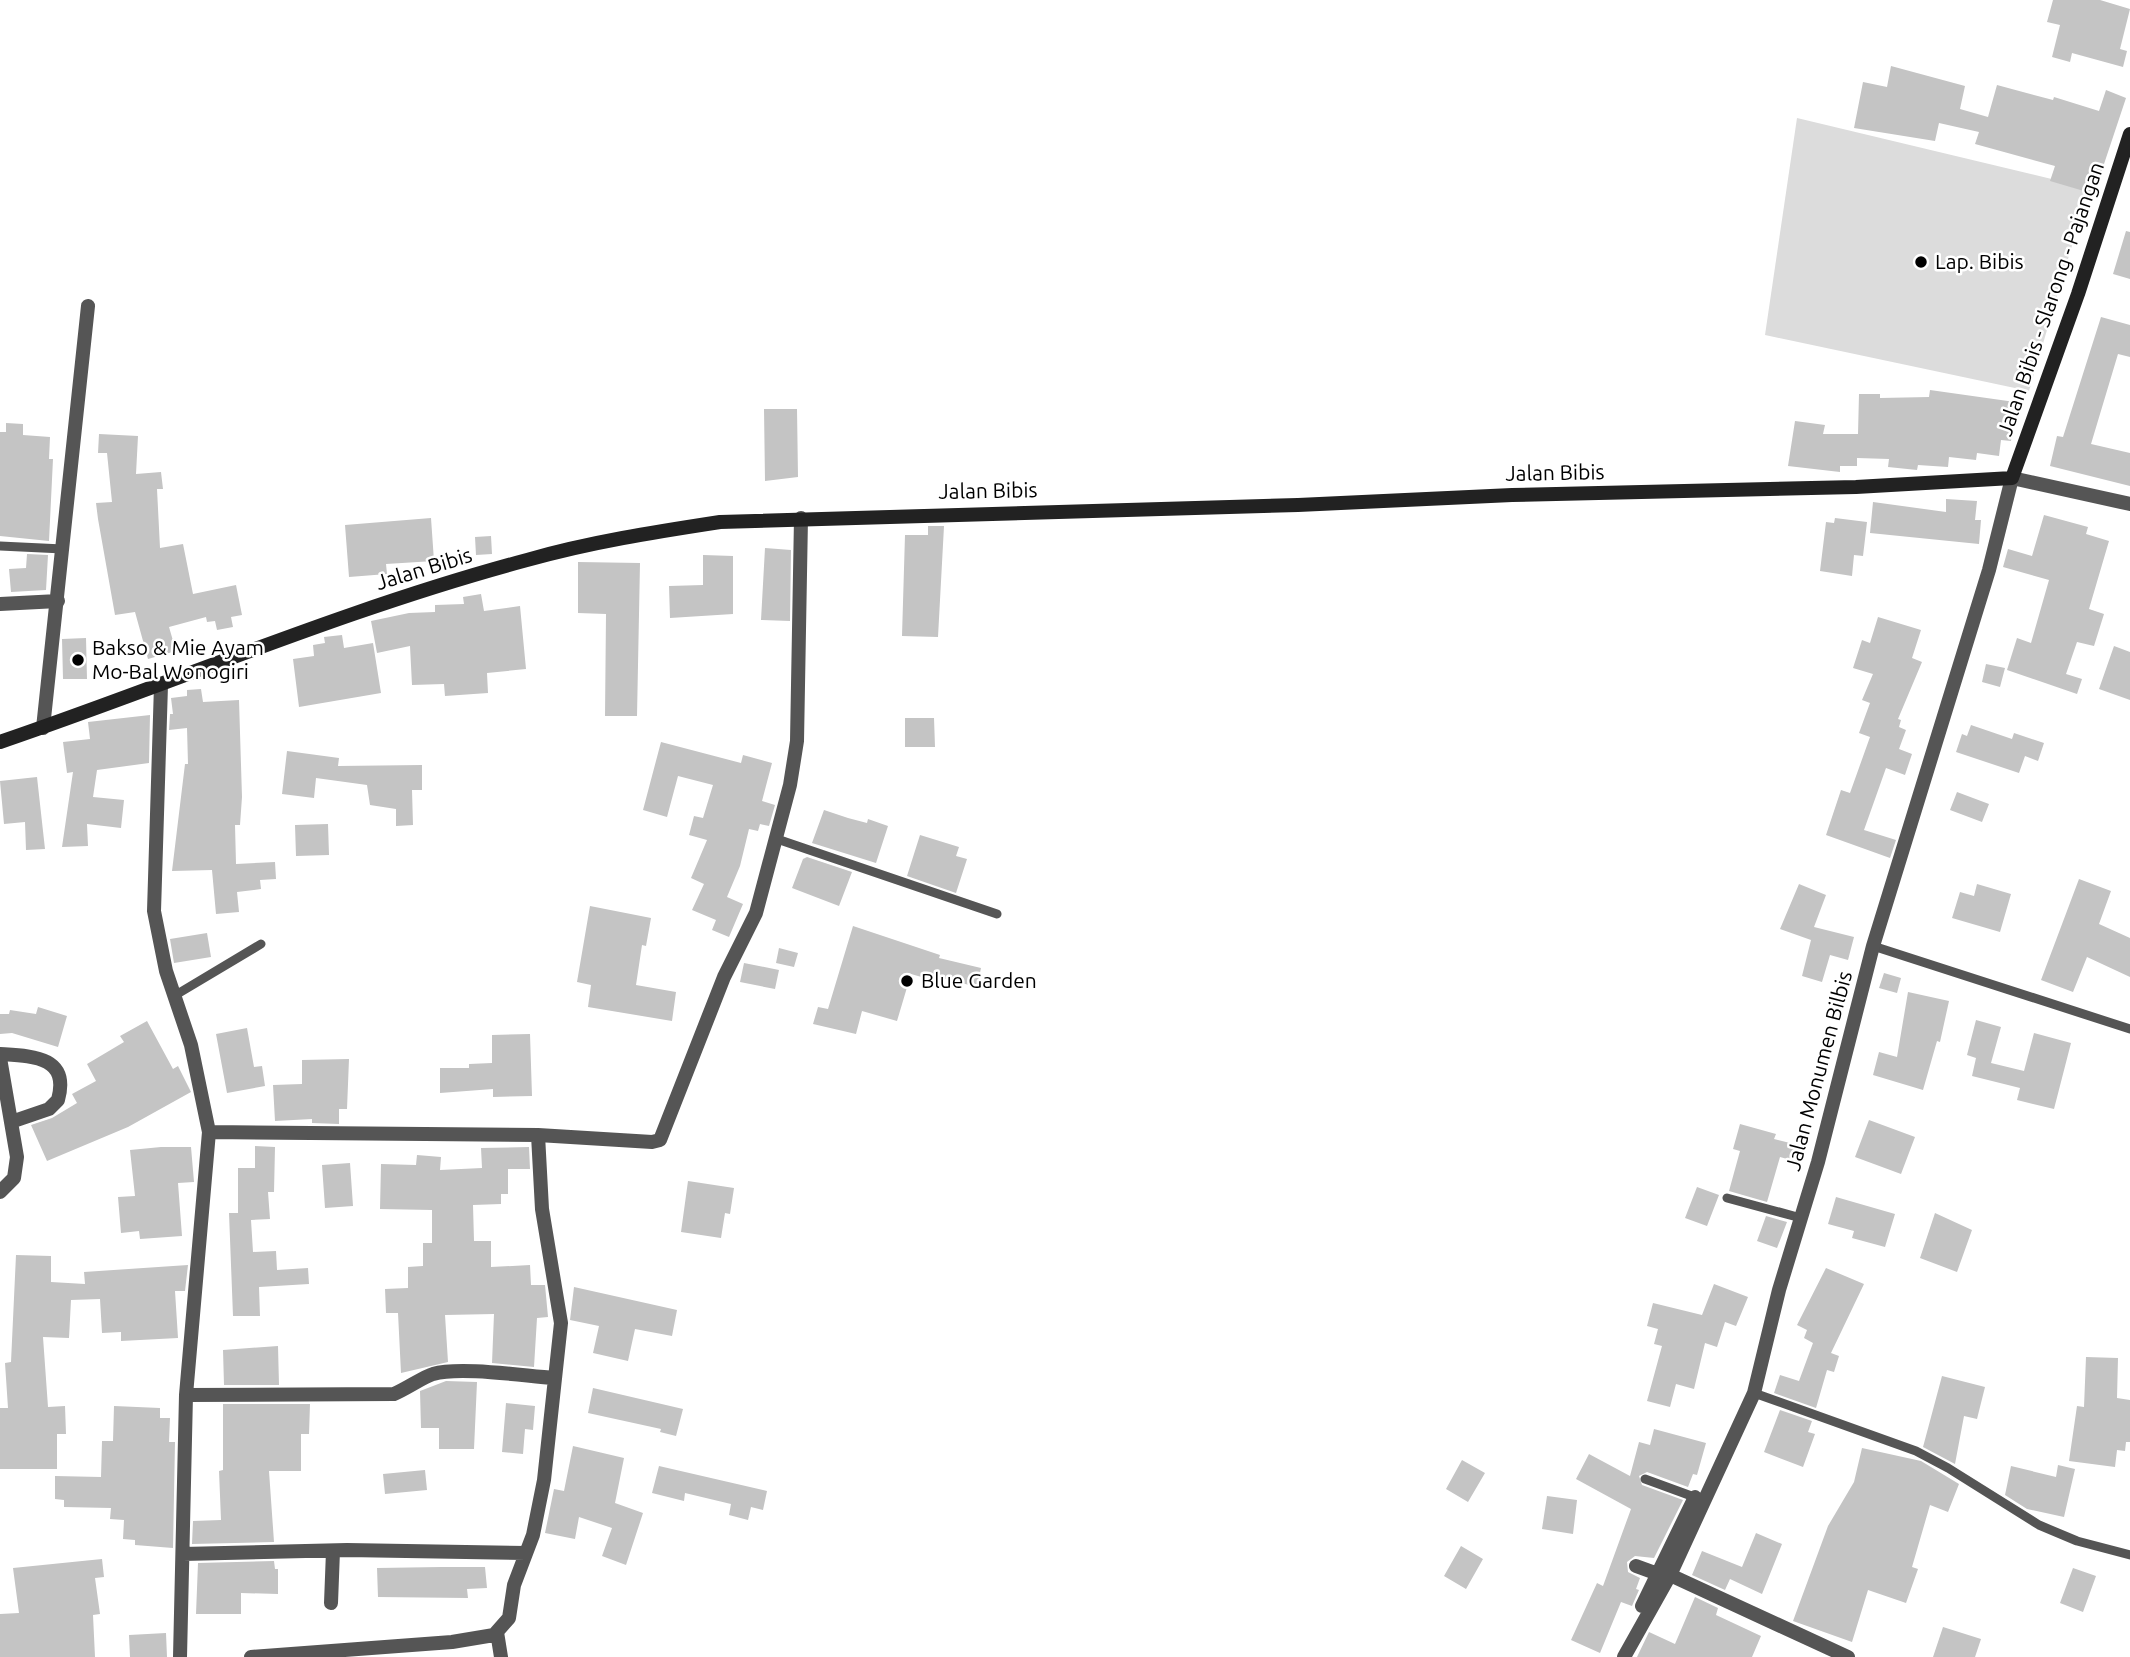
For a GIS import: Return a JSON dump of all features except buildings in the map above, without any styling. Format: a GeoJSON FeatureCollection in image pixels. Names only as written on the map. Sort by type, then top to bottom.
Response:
{"type":"FeatureCollection","features":[{"type":"Feature","properties":{"kind":"main road","name":"Jalan Bibis - Slarong - Pajangan"},"geometry":{"type":"LineString","coordinates":[[2012,478],[2078,294],[2130,134]]}},
{"type":"Feature","properties":{"kind":"main road","name":"Jalan Bibis"},"geometry":{"type":"LineString","coordinates":[[0,743],[383,603],[528,559],[636,536],[720,522],[1856,487],[2012,478]]}},
{"type":"Feature","properties":{"kind":"street"},"geometry":{"type":"LineString","coordinates":[[43,728],[88,306]]}},
{"type":"Feature","properties":{"kind":"street"},"geometry":{"type":"LineString","coordinates":[[2012,478],[2130,505]]}},
{"type":"Feature","properties":{"kind":"street","name":"Jalan Monumen Bilbis"},"geometry":{"type":"LineString","coordinates":[[1624,1657],[1754,1393],[1779,1290],[1801,1218],[1873,946],[1970,635],[2012,478]]}},
{"type":"Feature","properties":{"kind":"street"},"geometry":{"type":"LineString","coordinates":[[209,1132],[538,1135],[652,1142],[660,1140],[724,977],[756,913],[777,839],[797,741],[801,518]]}},
{"type":"Feature","properties":{"kind":"street"},"geometry":{"type":"LineString","coordinates":[[0,604],[58,601]]}},
{"type":"Feature","properties":{"kind":"street"},"geometry":{"type":"LineString","coordinates":[[161,685],[154,911],[174,996],[191,1045],[209,1132],[186,1395],[180,1657]]}},
{"type":"Feature","properties":{"kind":"street"},"geometry":{"type":"LineString","coordinates":[[0,1192],[14,1178],[17,1168],[0,1056],[37,1056],[54,1066],[60,1076],[58,1100],[49,1109],[11,1122]]}},
{"type":"Feature","properties":{"kind":"street"},"geometry":{"type":"LineString","coordinates":[[251,1657],[452,1642],[494,1635],[509,1618],[514,1585],[526,1553],[544,1480],[561,1323],[542,1209],[538,1135]]}},
{"type":"Feature","properties":{"kind":"street"},"geometry":{"type":"LineString","coordinates":[[186,1395],[394,1394],[416,1385],[431,1374],[450,1372],[554,1378]]}},
{"type":"Feature","properties":{"kind":"street"},"geometry":{"type":"LineString","coordinates":[[183,1554],[333,1551],[526,1553]]}},
{"type":"Feature","properties":{"kind":"street"},"geometry":{"type":"LineString","coordinates":[[331,1603],[333,1551]]}},
{"type":"Feature","properties":{"kind":"street"},"geometry":{"type":"LineString","coordinates":[[1636,1566],[1664,1574],[1848,1657]]}},
{"type":"Feature","properties":{"kind":"street"},"geometry":{"type":"LineString","coordinates":[[1639,1612],[1664,1574]]}},
{"type":"Feature","properties":{"kind":"street"},"geometry":{"type":"LineString","coordinates":[[497,1632],[500,1657]]}},
{"type":"Feature","properties":{"kind":"lane"},"geometry":{"type":"LineString","coordinates":[[0,546],[63,549]]}},
{"type":"Feature","properties":{"kind":"lane"},"geometry":{"type":"LineString","coordinates":[[777,839],[998,914]]}},
{"type":"Feature","properties":{"kind":"lane"},"geometry":{"type":"LineString","coordinates":[[174,996],[261,944]]}},
{"type":"Feature","properties":{"kind":"lane"},"geometry":{"type":"LineString","coordinates":[[1873,946],[2130,1029]]}},
{"type":"Feature","properties":{"kind":"lane"},"geometry":{"type":"LineString","coordinates":[[1727,1198],[1801,1218]]}},
{"type":"Feature","properties":{"kind":"lane"},"geometry":{"type":"LineString","coordinates":[[1754,1393],[1916,1451],[2039,1525],[2077,1541],[2130,1555]]}},
{"type":"Feature","properties":{"kind":"lane"},"geometry":{"type":"LineString","coordinates":[[1645,1479],[1700,1499]]}},
{"type":"Feature","properties":{"kind":"shaded area","name":"Lap. Bibis"},"geometry":{"type":"Polygon","coordinates":[[[1797,118],[2089,188],[2029,391],[1765,335],[1797,118]]]}},
{"type":"Feature","properties":{"kind":"place","name":"Lap. Bibis"},"geometry":{"type":"Point","coordinates":[1921,262]}},
{"type":"Feature","properties":{"kind":"place","name":"Bakso & Mie Ayam Mo-Bal Wonogiri"},"geometry":{"type":"Point","coordinates":[78,660]}},
{"type":"Feature","properties":{"kind":"place","name":"Blue Garden"},"geometry":{"type":"Point","coordinates":[907,981]}}]}
